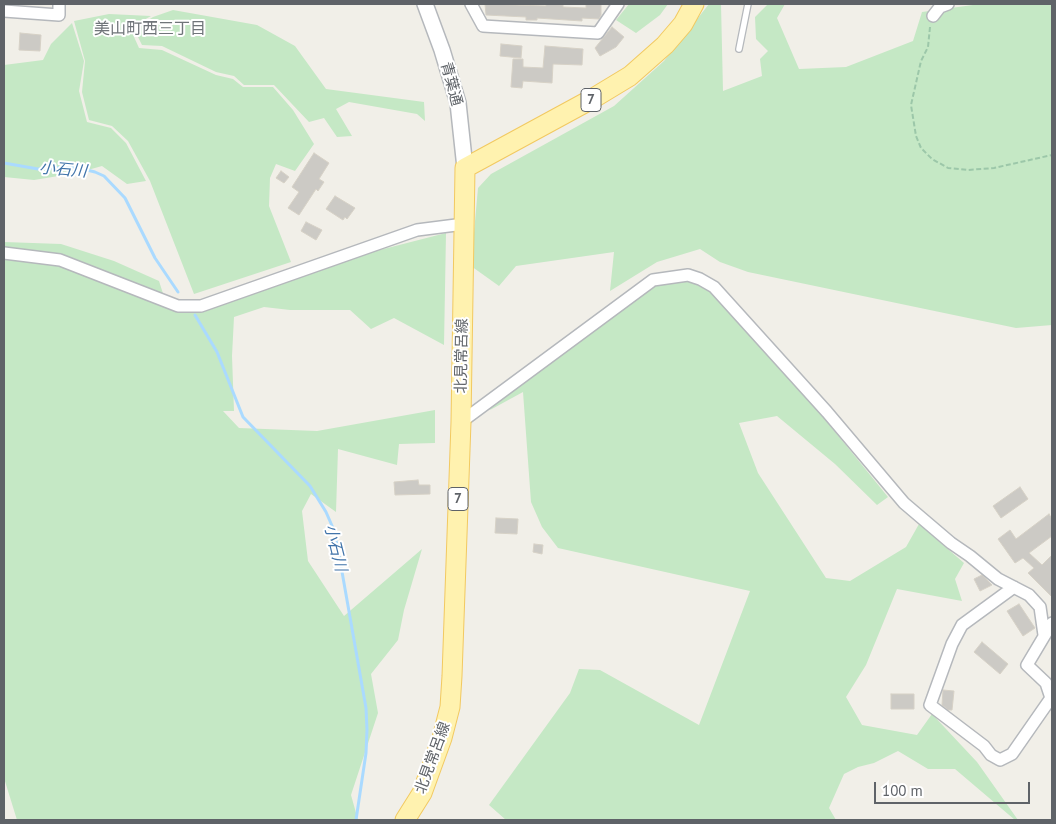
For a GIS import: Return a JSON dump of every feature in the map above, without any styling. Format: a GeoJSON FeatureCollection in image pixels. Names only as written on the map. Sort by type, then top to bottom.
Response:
{"type":"FeatureCollection","features":[{"type":"Feature","properties":{"kind":"main road","name":"7"},"geometry":{"type":"LineString","coordinates":[[465,168],[592,99],[630,76],[665,45],[682,24],[694,4]]}},
{"type":"Feature","properties":{"kind":"main road","name":"北見常呂線"},"geometry":{"type":"LineString","coordinates":[[405,820],[422,793],[442,738],[450,707],[461,422],[465,168]]}},
{"type":"Feature","properties":{"kind":"street"},"geometry":{"type":"LineString","coordinates":[[4,11],[59,15],[59,4]]}},
{"type":"Feature","properties":{"kind":"street","name":"青葉通"},"geometry":{"type":"LineString","coordinates":[[424,4],[442,50],[458,103],[465,168]]}},
{"type":"Feature","properties":{"kind":"street"},"geometry":{"type":"LineString","coordinates":[[471,4],[483,26],[598,33],[618,4]]}},
{"type":"Feature","properties":{"kind":"street"},"geometry":{"type":"LineString","coordinates":[[932,16],[940,7],[948,4]]}},
{"type":"Feature","properties":{"kind":"street"},"geometry":{"type":"LineString","coordinates":[[4,253],[60,260],[178,306],[201,306],[417,230],[464,224]]}},
{"type":"Feature","properties":{"kind":"street"},"geometry":{"type":"LineString","coordinates":[[461,422],[653,280],[688,275],[714,287],[827,412],[904,503],[951,543],[998,579],[1029,595],[1040,607],[1044,635]]}},
{"type":"Feature","properties":{"kind":"street"},"geometry":{"type":"LineString","coordinates":[[1014,587],[962,625],[952,644],[930,705],[984,746],[991,755],[1000,760],[1012,754],[1051,698],[1046,683],[1027,665],[1052,623]]}},
{"type":"Feature","properties":{"kind":"lane"},"geometry":{"type":"LineString","coordinates":[[739,49],[748,4]]}},
{"type":"Feature","properties":{"kind":"path"},"geometry":{"type":"LineString","coordinates":[[932,16],[928,33],[928,47],[919,69],[911,105],[913,124],[921,148],[932,159],[948,168],[968,170],[994,168],[1052,154]]}},
{"type":"Feature","properties":{"kind":"green space"},"geometry":{"type":"Polygon","coordinates":[[[629,4],[668,4],[660,15],[636,33],[616,20],[629,4]]]}},
{"type":"Feature","properties":{"kind":"green space"},"geometry":{"type":"Polygon","coordinates":[[[709,4],[721,4],[723,91],[762,76],[760,59],[768,51],[756,39],[755,17],[768,4],[785,4],[777,18],[799,69],[846,67],[913,41],[922,12],[980,4],[1052,4],[1052,325],[1016,328],[748,272],[720,262],[700,249],[657,262],[610,291],[614,252],[516,266],[499,286],[471,266],[478,188],[491,174],[614,106],[664,61],[709,4]]]}},
{"type":"Feature","properties":{"kind":"green space"},"geometry":{"type":"Polygon","coordinates":[[[173,10],[257,25],[295,46],[326,89],[424,102],[425,121],[417,114],[349,102],[336,109],[352,136],[337,137],[324,118],[309,122],[274,85],[244,85],[234,76],[216,72],[162,46],[142,45],[134,29],[153,17],[173,10]]]}},
{"type":"Feature","properties":{"kind":"green space"},"geometry":{"type":"Polygon","coordinates":[[[109,14],[151,16],[130,28],[139,48],[162,50],[216,75],[233,79],[243,87],[273,87],[293,110],[314,144],[295,171],[276,164],[270,178],[269,206],[291,262],[194,294],[150,181],[128,141],[112,126],[89,120],[82,92],[85,61],[74,21],[109,14]]]}},
{"type":"Feature","properties":{"kind":"green space"},"geometry":{"type":"Polygon","coordinates":[[[72,23],[84,61],[79,91],[87,122],[111,128],[126,143],[146,181],[127,184],[102,166],[77,173],[34,180],[4,177],[4,65],[43,60],[51,44],[72,23]]]}},
{"type":"Feature","properties":{"kind":"green space"},"geometry":{"type":"Polygon","coordinates":[[[446,233],[444,345],[394,318],[371,329],[350,310],[290,310],[264,307],[234,317],[232,356],[234,411],[223,411],[239,428],[317,431],[435,410],[435,443],[399,444],[397,465],[338,449],[336,512],[311,494],[302,511],[308,561],[344,616],[422,549],[404,610],[398,640],[371,674],[378,713],[351,795],[358,820],[17,820],[4,778],[4,242],[61,244],[114,261],[159,281],[167,306],[198,312],[329,263],[446,233]]]}},
{"type":"Feature","properties":{"kind":"green space"},"geometry":{"type":"Polygon","coordinates":[[[685,277],[708,289],[793,380],[888,497],[877,505],[835,464],[777,416],[739,423],[758,473],[826,578],[850,581],[906,547],[919,524],[964,563],[955,579],[962,601],[897,589],[866,665],[846,697],[862,725],[917,735],[932,714],[977,762],[1018,820],[1015,820],[955,769],[928,769],[898,751],[874,763],[858,767],[844,774],[829,808],[836,820],[506,820],[489,805],[570,693],[579,669],[600,670],[699,725],[750,591],[558,548],[542,527],[531,502],[523,392],[490,410],[494,400],[658,280],[685,277]]]}},
{"type":"Feature","properties":{"kind":"building"},"geometry":{"type":"Polygon","coordinates":[[[485,4],[546,6],[546,4],[586,8],[586,4],[601,4],[601,15],[599,19],[582,18],[582,21],[537,18],[537,20],[526,20],[526,17],[486,15],[485,4]]]}},
{"type":"Feature","properties":{"kind":"building"},"geometry":{"type":"Polygon","coordinates":[[[612,27],[624,37],[616,47],[600,56],[595,48],[612,27]]]}},
{"type":"Feature","properties":{"kind":"building"},"geometry":{"type":"Polygon","coordinates":[[[20,33],[41,35],[40,51],[19,50],[20,33]]]}},
{"type":"Feature","properties":{"kind":"building"},"geometry":{"type":"Polygon","coordinates":[[[501,44],[522,46],[521,58],[500,56],[501,44]]]}},
{"type":"Feature","properties":{"kind":"building"},"geometry":{"type":"Polygon","coordinates":[[[545,46],[583,49],[582,65],[553,64],[552,83],[523,81],[522,88],[511,87],[513,59],[523,59],[523,67],[543,68],[545,46]]]}},
{"type":"Feature","properties":{"kind":"building"},"geometry":{"type":"Polygon","coordinates":[[[314,153],[329,163],[319,179],[324,182],[318,191],[316,189],[299,215],[288,208],[299,192],[292,187],[314,153]]]}},
{"type":"Feature","properties":{"kind":"building"},"geometry":{"type":"Polygon","coordinates":[[[281,171],[289,177],[284,183],[276,178],[281,171]]]}},
{"type":"Feature","properties":{"kind":"building"},"geometry":{"type":"Polygon","coordinates":[[[335,196],[355,208],[347,219],[345,217],[343,220],[326,209],[335,196]]]}},
{"type":"Feature","properties":{"kind":"building"},"geometry":{"type":"Polygon","coordinates":[[[306,222],[322,230],[316,240],[301,231],[306,222]]]}},
{"type":"Feature","properties":{"kind":"building"},"geometry":{"type":"Polygon","coordinates":[[[418,480],[419,485],[430,485],[430,494],[395,495],[394,482],[418,480]]]}},
{"type":"Feature","properties":{"kind":"building"},"geometry":{"type":"Polygon","coordinates":[[[1020,487],[1028,499],[1001,518],[993,506],[1020,487]]]}},
{"type":"Feature","properties":{"kind":"building"},"geometry":{"type":"Polygon","coordinates":[[[1049,514],[1052,519],[1052,536],[1029,553],[1042,565],[1052,555],[1052,597],[1028,573],[1034,568],[1023,558],[1015,563],[998,539],[1010,530],[1016,539],[1049,514]]]}},
{"type":"Feature","properties":{"kind":"building"},"geometry":{"type":"Polygon","coordinates":[[[496,518],[518,519],[517,534],[495,533],[496,518]]]}},
{"type":"Feature","properties":{"kind":"building"},"geometry":{"type":"Polygon","coordinates":[[[534,544],[543,545],[542,554],[533,552],[534,544]]]}},
{"type":"Feature","properties":{"kind":"building"},"geometry":{"type":"Polygon","coordinates":[[[982,575],[992,585],[980,591],[974,579],[982,575]]]}},
{"type":"Feature","properties":{"kind":"building"},"geometry":{"type":"Polygon","coordinates":[[[1019,604],[1035,628],[1023,636],[1007,611],[1019,604]]]}},
{"type":"Feature","properties":{"kind":"building"},"geometry":{"type":"Polygon","coordinates":[[[982,642],[1008,664],[1000,674],[974,652],[982,642]]]}},
{"type":"Feature","properties":{"kind":"building"},"geometry":{"type":"Polygon","coordinates":[[[943,690],[954,691],[952,710],[948,710],[942,705],[943,690]]]}},
{"type":"Feature","properties":{"kind":"building"},"geometry":{"type":"Polygon","coordinates":[[[891,694],[914,694],[914,709],[891,709],[891,694]]]}},
{"type":"Feature","properties":{"kind":"waterway","name":"小石川"},"geometry":{"type":"LineString","coordinates":[[4,163],[38,169],[71,167],[104,176],[125,198],[155,258],[178,292]]}},
{"type":"Feature","properties":{"kind":"waterway","name":"小石川"},"geometry":{"type":"LineString","coordinates":[[195,315],[217,352],[243,417],[310,486],[326,512],[333,528],[366,708],[366,753],[356,820]]}},
{"type":"Feature","properties":{"kind":"district","name":"美山町西三丁目"},"geometry":{"type":"Point","coordinates":[150,29]}}]}
